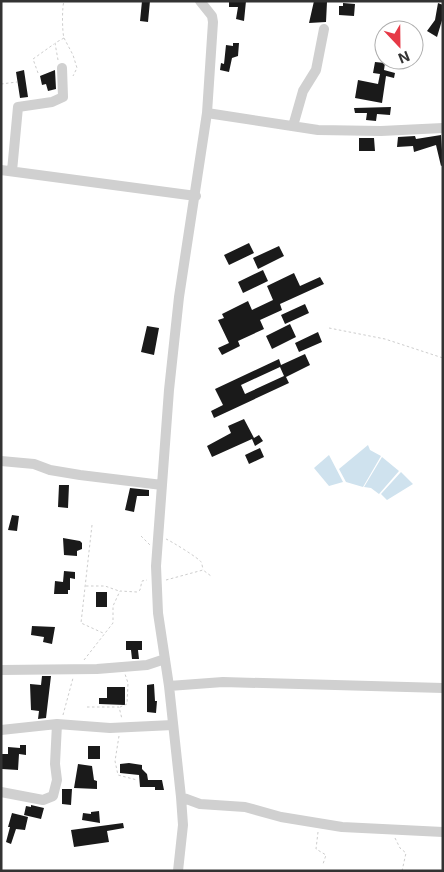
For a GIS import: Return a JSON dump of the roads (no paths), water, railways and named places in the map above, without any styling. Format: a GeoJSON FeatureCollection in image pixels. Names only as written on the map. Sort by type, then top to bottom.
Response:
{"type":"FeatureCollection","features":[{"type":"Feature","properties":{"kind":"street"},"geometry":{"type":"LineString","coordinates":[[178,871],[182,824],[181,797],[170,686],[156,581],[162,485],[178,306],[207,113],[213,22],[203,2]]}},
{"type":"Feature","properties":{"kind":"street"},"geometry":{"type":"LineString","coordinates":[[293,126],[303,91],[316,70],[324,29]]}},
{"type":"Feature","properties":{"kind":"street"},"geometry":{"type":"LineString","coordinates":[[62,68],[64,97],[60,100],[18,107],[7,171],[196,196]]}},
{"type":"Feature","properties":{"kind":"street"},"geometry":{"type":"LineString","coordinates":[[207,113],[293,126],[350,131],[443,128]]}},
{"type":"Feature","properties":{"kind":"street"},"geometry":{"type":"LineString","coordinates":[[1,461],[34,464],[50,470],[80,475],[162,485]]}},
{"type":"Feature","properties":{"kind":"street"},"geometry":{"type":"LineString","coordinates":[[1,670],[124,667],[147,665],[165,659]]}},
{"type":"Feature","properties":{"kind":"street"},"geometry":{"type":"LineString","coordinates":[[170,686],[223,682],[443,688]]}},
{"type":"Feature","properties":{"kind":"street"},"geometry":{"type":"LineString","coordinates":[[1,730],[58,724],[122,728],[174,725]]}},
{"type":"Feature","properties":{"kind":"street"},"geometry":{"type":"LineString","coordinates":[[1,792],[43,800],[53,796],[57,780],[55,764],[58,724]]}},
{"type":"Feature","properties":{"kind":"street"},"geometry":{"type":"LineString","coordinates":[[181,797],[200,804],[245,807],[281,818],[319,824],[391,831],[443,832]]}},
{"type":"Feature","properties":{"kind":"water"},"geometry":{"type":"Polygon","coordinates":[[[368,445],[370,450],[381,456],[363,487],[346,482],[339,469],[368,445]]]}},
{"type":"Feature","properties":{"kind":"water"},"geometry":{"type":"Polygon","coordinates":[[[329,455],[343,482],[329,486],[314,468],[329,455]]]}},
{"type":"Feature","properties":{"kind":"water"},"geometry":{"type":"Polygon","coordinates":[[[382,457],[399,471],[379,494],[371,488],[364,487],[382,457]]]}},
{"type":"Feature","properties":{"kind":"water"},"geometry":{"type":"Polygon","coordinates":[[[401,472],[413,484],[387,500],[381,494],[401,472]]]}}]}
